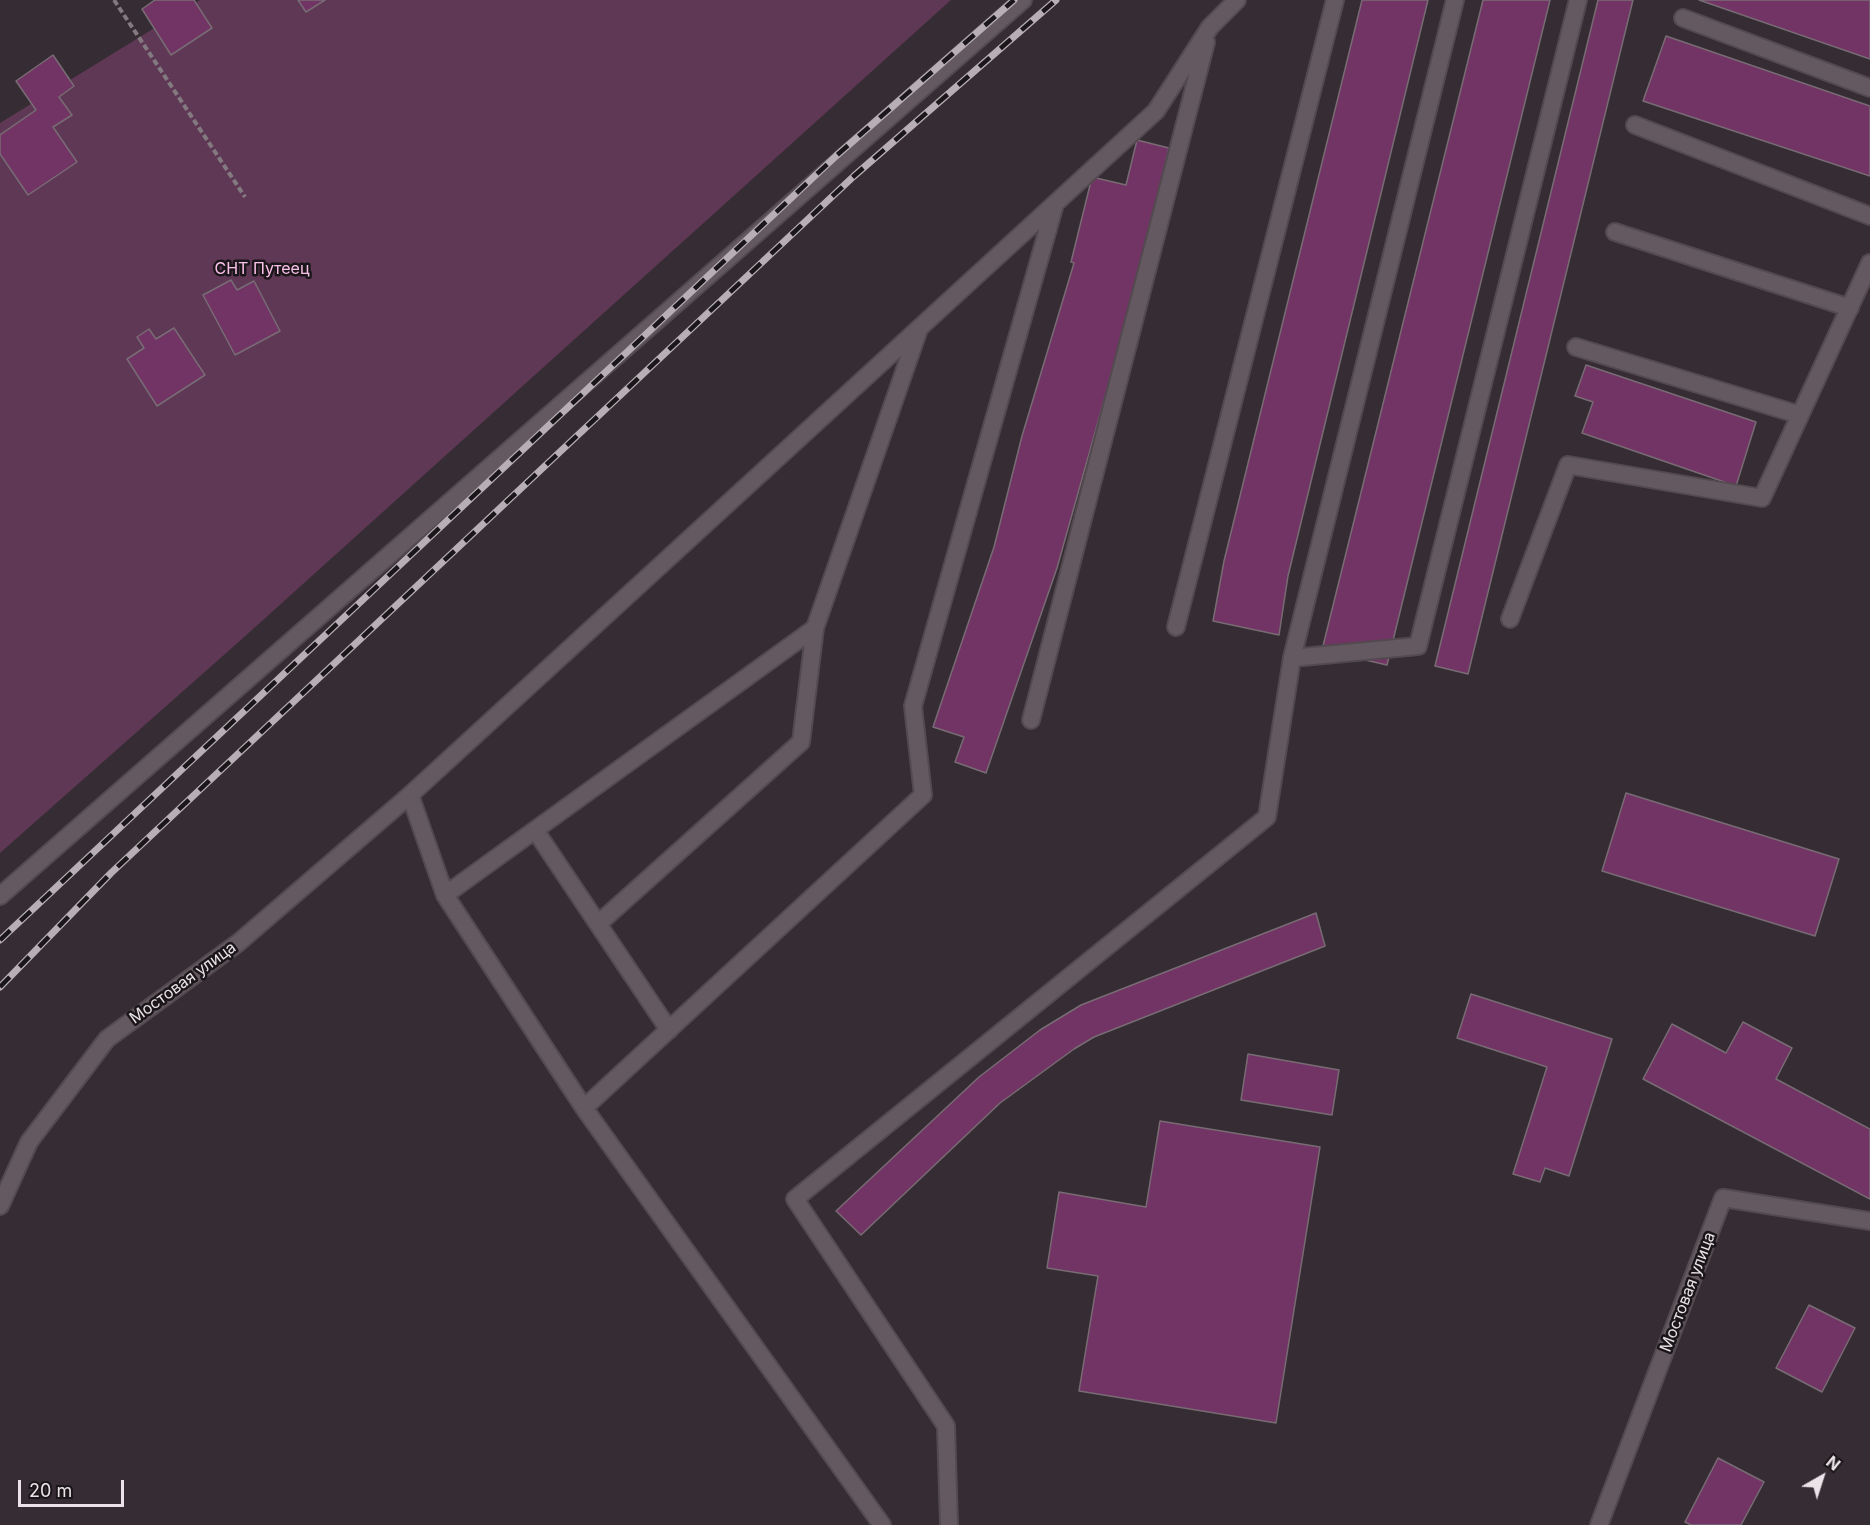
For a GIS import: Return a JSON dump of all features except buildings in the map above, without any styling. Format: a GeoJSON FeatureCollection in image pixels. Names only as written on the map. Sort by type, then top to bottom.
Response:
{"type":"FeatureCollection","features":[{"type":"Feature","properties":{"kind":"street"},"geometry":{"type":"LineString","coordinates":[[0,896],[1023,0]]}},
{"type":"Feature","properties":{"kind":"street","name":"Мостовая улица"},"geometry":{"type":"LineString","coordinates":[[0,1206],[28,1142],[107,1039],[238,943],[410,795],[1056,203],[1156,111],[1210,27],[1237,0]]}},
{"type":"Feature","properties":{"kind":"street"},"geometry":{"type":"LineString","coordinates":[[1176,627],[1335,0]]}},
{"type":"Feature","properties":{"kind":"street"},"geometry":{"type":"LineString","coordinates":[[949,1525],[946,1426],[795,1199],[1267,817],[1292,658],[1455,0]]}},
{"type":"Feature","properties":{"kind":"street"},"geometry":{"type":"LineString","coordinates":[[1292,658],[1418,646],[1578,0]]}},
{"type":"Feature","properties":{"kind":"street"},"geometry":{"type":"LineString","coordinates":[[1683,18],[1870,88]]}},
{"type":"Feature","properties":{"kind":"street"},"geometry":{"type":"LineString","coordinates":[[1031,720],[1210,27]]}},
{"type":"Feature","properties":{"kind":"street"},"geometry":{"type":"LineString","coordinates":[[1635,124],[1870,216]]}},
{"type":"Feature","properties":{"kind":"street"},"geometry":{"type":"LineString","coordinates":[[584,1108],[923,795],[913,706],[1056,203]]}},
{"type":"Feature","properties":{"kind":"street"},"geometry":{"type":"LineString","coordinates":[[1615,232],[1850,308]]}},
{"type":"Feature","properties":{"kind":"street"},"geometry":{"type":"LineString","coordinates":[[1510,619],[1568,465],[1762,498],[1870,263]]}},
{"type":"Feature","properties":{"kind":"street"},"geometry":{"type":"LineString","coordinates":[[598,924],[801,742],[815,628],[920,328]]}},
{"type":"Feature","properties":{"kind":"street"},"geometry":{"type":"LineString","coordinates":[[1576,347],[1800,415]]}},
{"type":"Feature","properties":{"kind":"street"},"geometry":{"type":"LineString","coordinates":[[445,895],[815,628]]}},
{"type":"Feature","properties":{"kind":"street"},"geometry":{"type":"LineString","coordinates":[[410,795],[445,895],[584,1108],[882,1525]]}},
{"type":"Feature","properties":{"kind":"street"},"geometry":{"type":"LineString","coordinates":[[535,830],[669,1030]]}},
{"type":"Feature","properties":{"kind":"street","name":"Мостовая улица"},"geometry":{"type":"LineString","coordinates":[[1599,1525],[1723,1198],[1870,1221]]}},
{"type":"Feature","properties":{"kind":"path"},"geometry":{"type":"LineString","coordinates":[[114,0],[245,197]]}},
{"type":"Feature","properties":{"kind":"green space","name":"СНТ Путеец"},"geometry":{"type":"Polygon","coordinates":[[[200,0],[951,0],[242,639],[0,853],[0,123],[200,0]]]}},
{"type":"Feature","properties":{"kind":"railway"},"geometry":{"type":"LineString","coordinates":[[0,940],[836,156],[1014,0]]}},
{"type":"Feature","properties":{"kind":"railway"},"geometry":{"type":"LineString","coordinates":[[0,987],[111,873],[854,176],[1056,0]]}}]}
